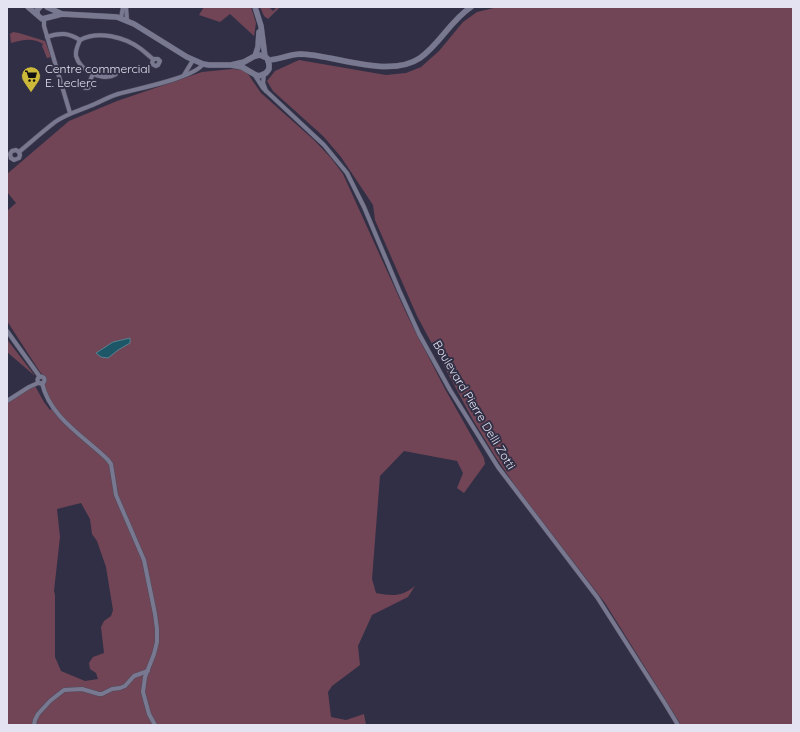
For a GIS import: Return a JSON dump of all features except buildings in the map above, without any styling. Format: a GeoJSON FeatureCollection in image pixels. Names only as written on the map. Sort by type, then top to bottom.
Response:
{"type":"FeatureCollection","features":[{"type":"Feature","properties":{"kind":"main road"},"geometry":{"type":"LineString","coordinates":[[28,7],[37,14],[39,18],[62,14],[109,16],[124,19],[143,28],[192,60],[210,65],[231,65],[242,67],[259,76],[268,71],[269,67],[286,57]]}},
{"type":"Feature","properties":{"kind":"main road"},"geometry":{"type":"LineString","coordinates":[[37,14],[37,10],[40,7]]}},
{"type":"Feature","properties":{"kind":"main road"},"geometry":{"type":"LineString","coordinates":[[255,7],[261,26],[266,58],[269,67]]}},
{"type":"Feature","properties":{"kind":"main road"},"geometry":{"type":"LineString","coordinates":[[231,65],[244,62],[260,55],[266,58],[286,57],[301,54],[380,66],[401,66],[419,59],[428,52],[455,19],[471,7]]}},
{"type":"Feature","properties":{"kind":"main road"},"geometry":{"type":"LineString","coordinates":[[46,18],[50,14],[48,8]]}},
{"type":"Feature","properties":{"kind":"main road"},"geometry":{"type":"LineString","coordinates":[[48,8],[62,14]]}},
{"type":"Feature","properties":{"kind":"main road"},"geometry":{"type":"LineString","coordinates":[[252,73],[249,65],[259,39],[258,18]]}},
{"type":"Feature","properties":{"kind":"street"},"geometry":{"type":"LineString","coordinates":[[124,19],[125,7]]}},
{"type":"Feature","properties":{"kind":"street"},"geometry":{"type":"LineString","coordinates":[[46,18],[44,26],[70,113]]}},
{"type":"Feature","properties":{"kind":"street"},"geometry":{"type":"LineString","coordinates":[[47,37],[62,33],[68,34],[80,40]]}},
{"type":"Feature","properties":{"kind":"street"},"geometry":{"type":"LineString","coordinates":[[110,76],[93,74],[82,66],[76,56],[76,51],[80,40],[92,35],[110,36],[122,39],[141,49],[153,59]]}},
{"type":"Feature","properties":{"kind":"street"},"geometry":{"type":"LineString","coordinates":[[183,75],[192,60]]}},
{"type":"Feature","properties":{"kind":"street"},"geometry":{"type":"LineString","coordinates":[[19,152],[55,122],[70,113],[118,94],[163,82],[192,72],[201,67],[203,64]]}},
{"type":"Feature","properties":{"kind":"street","name":"Boulevard Pierre Delli Zotti"},"geometry":{"type":"LineString","coordinates":[[252,73],[259,84],[324,145],[347,173],[364,207],[419,334],[450,390],[498,468],[597,597],[678,725]]}},
{"type":"Feature","properties":{"kind":"street"},"geometry":{"type":"LineString","coordinates":[[88,84],[93,74]]}},
{"type":"Feature","properties":{"kind":"street"},"geometry":{"type":"LineString","coordinates":[[264,74],[263,83],[266,91]]}},
{"type":"Feature","properties":{"kind":"street"},"geometry":{"type":"LineString","coordinates":[[7,162],[11,158],[10,154],[12,151],[16,150],[19,152]]}},
{"type":"Feature","properties":{"kind":"street"},"geometry":{"type":"LineString","coordinates":[[11,158],[14,160],[18,159],[20,157],[19,152]]}},
{"type":"Feature","properties":{"kind":"street"},"geometry":{"type":"LineString","coordinates":[[7,331],[40,377],[38,378],[40,383],[48,400],[56,412],[105,457],[110,464],[116,495],[144,560],[155,614],[157,642],[145,677],[143,692],[149,714],[155,725]]}},
{"type":"Feature","properties":{"kind":"street"},"geometry":{"type":"LineString","coordinates":[[7,401],[29,387],[40,383]]}},
{"type":"Feature","properties":{"kind":"street"},"geometry":{"type":"LineString","coordinates":[[34,725],[38,714],[50,701],[64,690],[82,689],[102,694],[112,689],[124,686],[134,676],[148,671]]}},
{"type":"Feature","properties":{"kind":"shaded area"},"geometry":{"type":"Polygon","coordinates":[[[204,7],[251,7],[256,23],[254,36],[230,14],[220,22],[199,15],[204,7]]]}},
{"type":"Feature","properties":{"kind":"shaded area"},"geometry":{"type":"Polygon","coordinates":[[[260,7],[269,7],[273,11],[277,7],[280,7],[268,19],[264,16],[260,7]]]}},
{"type":"Feature","properties":{"kind":"shaded area"},"geometry":{"type":"Polygon","coordinates":[[[498,7],[793,7],[793,725],[681,725],[605,603],[518,490],[473,420],[417,316],[375,220],[373,205],[341,157],[323,136],[273,91],[267,81],[275,71],[299,60],[386,75],[406,73],[421,67],[439,51],[463,22],[477,12],[498,7]]]}},
{"type":"Feature","properties":{"kind":"shaded area"},"geometry":{"type":"Polygon","coordinates":[[[13,32],[45,41],[51,57],[47,58],[42,46],[43,44],[35,40],[11,43],[10,34],[13,32]]]}},
{"type":"Feature","properties":{"kind":"shaded area"},"geometry":{"type":"Polygon","coordinates":[[[232,69],[243,70],[248,74],[261,93],[314,140],[331,158],[343,174],[408,317],[445,389],[484,458],[485,464],[464,493],[457,488],[463,473],[457,461],[404,451],[380,476],[372,579],[376,593],[397,595],[410,590],[415,586],[408,597],[372,615],[358,646],[360,665],[332,686],[328,692],[331,717],[346,720],[364,714],[366,725],[7,725],[7,403],[35,386],[50,410],[54,407],[46,391],[46,380],[7,321],[7,211],[16,203],[7,192],[7,174],[69,121],[117,101],[202,72],[232,69]],[[81,503],[57,509],[60,537],[54,591],[55,657],[61,671],[85,681],[98,679],[96,673],[90,669],[89,663],[93,657],[104,653],[101,627],[104,621],[111,616],[113,610],[106,567],[97,541],[92,534],[90,519],[81,503]]]}},
{"type":"Feature","properties":{"kind":"shaded area"},"geometry":{"type":"Polygon","coordinates":[[[7,339],[9,342],[35,376],[7,352],[7,339]]]}},
{"type":"Feature","properties":{"kind":"water"},"geometry":{"type":"Polygon","coordinates":[[[130,338],[130,343],[108,358],[101,357],[96,353],[113,342],[130,338]]]}},
{"type":"Feature","properties":{"kind":"place","name":"Centre commercial E. Leclerc"},"geometry":{"type":"Point","coordinates":[31,93]}}]}
